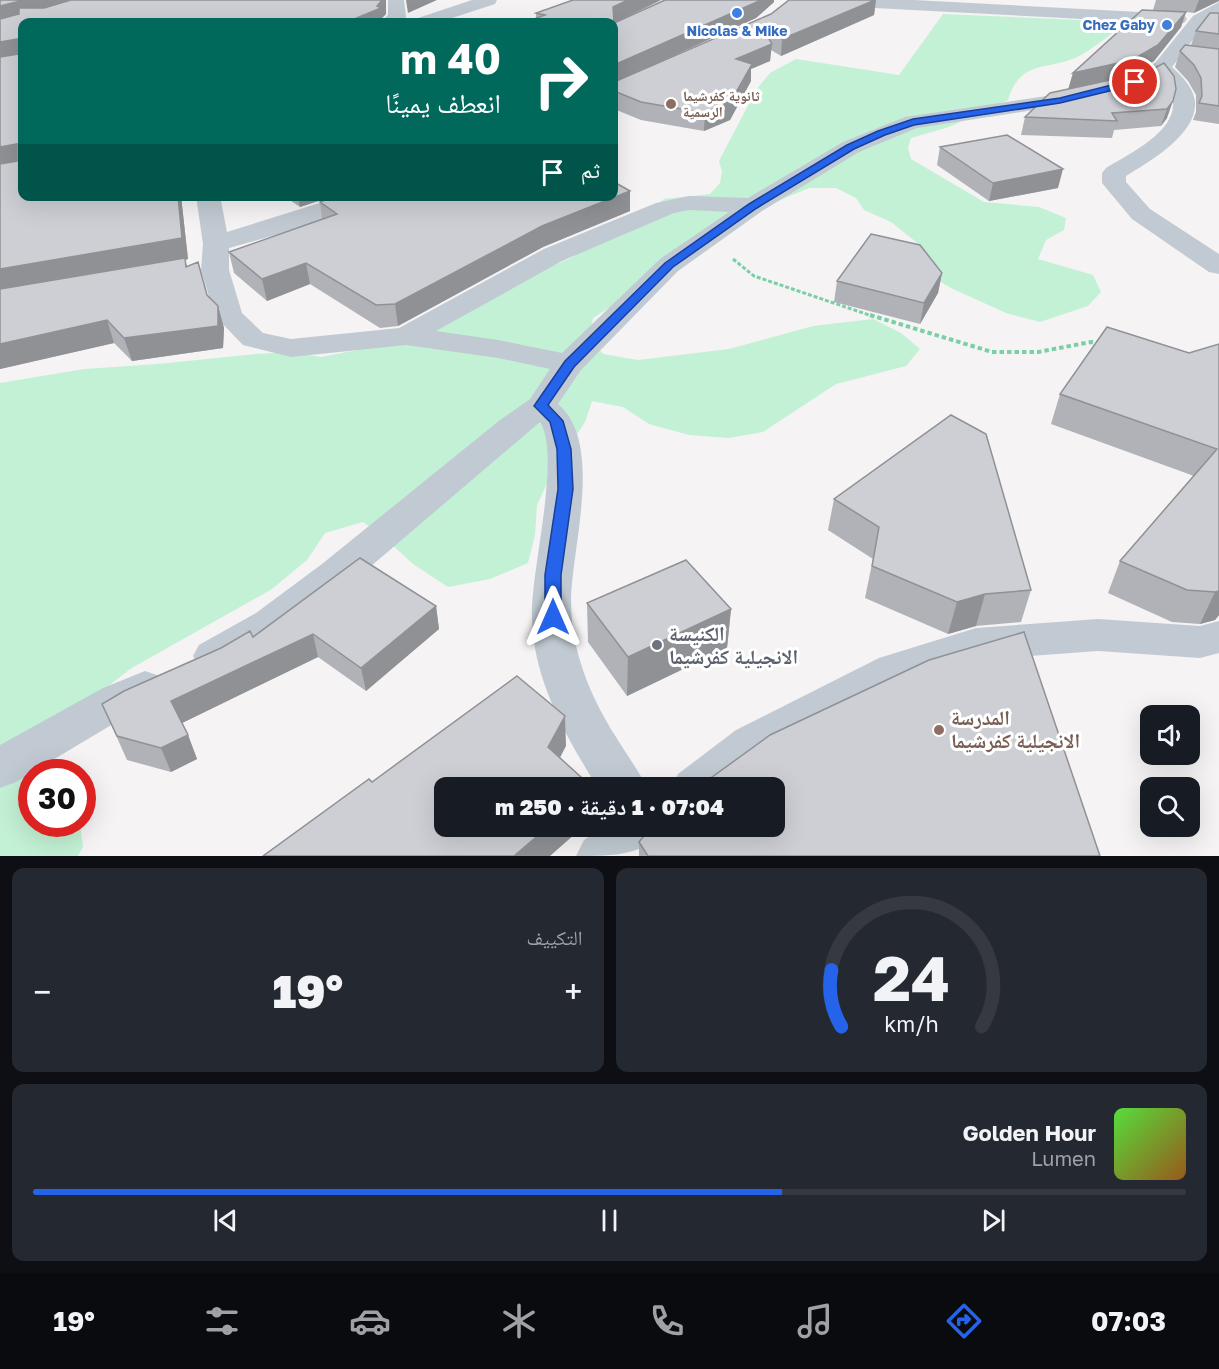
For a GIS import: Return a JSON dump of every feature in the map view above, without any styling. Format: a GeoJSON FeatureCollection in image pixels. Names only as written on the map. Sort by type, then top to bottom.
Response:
{"type":"FeatureCollection","features":[{"type":"Feature","properties":{"kind":"street"},"geometry":{"type":"LineString","coordinates":[[395,18],[396,0]]}},
{"type":"Feature","properties":{"kind":"street"},"geometry":{"type":"LineString","coordinates":[[436,18],[489,0]]}},
{"type":"Feature","properties":{"kind":"street"},"geometry":{"type":"LineString","coordinates":[[817,0],[1219,21]]}},
{"type":"Feature","properties":{"kind":"street"},"geometry":{"type":"LineString","coordinates":[[1219,7],[1199,20],[1177,58],[1176,76],[1197,95],[1196,113],[1184,132],[1114,173],[1114,183],[1141,214],[1219,266]]}},
{"type":"Feature","properties":{"kind":"street"},"geometry":{"type":"LineString","coordinates":[[0,768],[118,700],[180,672],[270,624],[336,574],[512,427],[541,406],[569,364],[669,265],[753,206],[851,147],[913,122],[1095,93],[1135,82],[1177,58]]}},
{"type":"Feature","properties":{"kind":"street"},"geometry":{"type":"LineString","coordinates":[[208,201],[208,259],[229,316],[253,339],[291,348],[406,336],[498,349],[569,364]]}},
{"type":"Feature","properties":{"kind":"street"},"geometry":{"type":"LineString","coordinates":[[208,259],[352,201]]}},
{"type":"Feature","properties":{"kind":"street"},"geometry":{"type":"LineString","coordinates":[[406,336],[553,255],[666,206],[690,203],[753,206]]}},
{"type":"Feature","properties":{"kind":"street"},"geometry":{"type":"LineString","coordinates":[[541,406],[557,421],[564,449],[566,489],[553,575],[553,637],[568,693],[602,756],[616,777]]}},
{"type":"Feature","properties":{"kind":"street"},"geometry":{"type":"LineString","coordinates":[[708,777],[752,743],[894,670],[976,644],[1098,635],[1200,642],[1219,637]]}},
{"type":"Feature","properties":{"kind":"street"},"geometry":{"type":"LineString","coordinates":[[601,856],[627,837]]}},
{"type":"Feature","properties":{"kind":"path"},"geometry":{"type":"LineString","coordinates":[[708,236],[754,276],[890,322],[992,352],[1038,352],[1091,342],[1102,344]]}},
{"type":"Feature","properties":{"kind":"green space"},"geometry":{"type":"Polygon","coordinates":[[[943,14],[1127,22],[1081,55],[1029,71],[1014,86],[1008,100],[949,127],[911,138],[908,148],[911,159],[984,202],[1039,207],[1066,218],[1064,230],[1046,240],[1038,259],[1093,275],[1101,292],[1088,306],[1040,322],[1006,313],[951,288],[929,275],[917,261],[921,246],[891,222],[864,210],[856,198],[836,188],[809,188],[771,204],[593,318],[589,337],[603,354],[638,360],[729,349],[813,326],[873,319],[901,333],[920,349],[906,366],[836,384],[763,432],[729,438],[689,435],[649,424],[623,407],[592,401],[585,422],[552,473],[537,505],[535,535],[528,563],[490,579],[448,587],[413,564],[363,522],[325,533],[307,560],[272,589],[130,669],[47,735],[55,759],[18,759],[18,837],[82,837],[83,847],[78,856],[0,856],[0,383],[84,369],[291,352],[321,357],[357,350],[573,257],[603,229],[648,212],[664,199],[710,194],[720,183],[722,172],[719,161],[756,90],[770,73],[796,59],[899,75],[943,14]]]}},
{"type":"Feature","properties":{"kind":"building"},"geometry":{"type":"Polygon","coordinates":[[[0,0],[24,0],[0,6],[0,0]]]}},
{"type":"Feature","properties":{"kind":"building"},"geometry":{"type":"Polygon","coordinates":[[[71,0],[382,0],[377,6],[381,8],[357,18],[18,18],[18,39],[0,42],[0,19],[19,14],[19,8],[44,8],[71,0]]]}},
{"type":"Feature","properties":{"kind":"building"},"geometry":{"type":"Polygon","coordinates":[[[573,0],[628,0],[613,7],[614,18],[537,18],[545,15],[536,13],[573,0]]]}},
{"type":"Feature","properties":{"kind":"building"},"geometry":{"type":"Polygon","coordinates":[[[665,0],[760,0],[618,63],[618,21],[665,0]]]}},
{"type":"Feature","properties":{"kind":"building"},"geometry":{"type":"Polygon","coordinates":[[[789,0],[875,0],[782,39],[761,25],[772,44],[736,59],[752,64],[731,101],[705,113],[641,102],[618,93],[618,80],[771,14],[789,0]]]}},
{"type":"Feature","properties":{"kind":"building"},"geometry":{"type":"Polygon","coordinates":[[[1142,10],[1186,12],[1158,45],[1132,60],[1073,73],[1142,10]]]}},
{"type":"Feature","properties":{"kind":"building"},"geometry":{"type":"Polygon","coordinates":[[[1210,13],[1219,13],[1219,34],[1196,31],[1210,13]]]}},
{"type":"Feature","properties":{"kind":"building"},"geometry":{"type":"Polygon","coordinates":[[[1185,45],[1219,49],[1219,106],[1199,103],[1202,96],[1201,78],[1194,65],[1180,51],[1185,45]]]}},
{"type":"Feature","properties":{"kind":"building"},"geometry":{"type":"Polygon","coordinates":[[[18,54],[18,201],[178,201],[182,238],[0,269],[0,164],[17,161],[17,144],[0,147],[0,57],[18,54]]]}},
{"type":"Feature","properties":{"kind":"building"},"geometry":{"type":"Polygon","coordinates":[[[1164,63],[1174,76],[1176,89],[1173,101],[1167,109],[1112,113],[1117,121],[1025,117],[1050,93],[1147,72],[1164,63]]]}},
{"type":"Feature","properties":{"kind":"building"},"geometry":{"type":"Polygon","coordinates":[[[1007,135],[1063,169],[993,183],[940,147],[1007,135]]]}},
{"type":"Feature","properties":{"kind":"building"},"geometry":{"type":"Polygon","coordinates":[[[618,184],[630,191],[618,196],[618,184]]]}},
{"type":"Feature","properties":{"kind":"building"},"geometry":{"type":"Polygon","coordinates":[[[605,201],[542,226],[395,304],[376,305],[306,263],[262,279],[229,252],[337,214],[320,202],[605,201]]]}},
{"type":"Feature","properties":{"kind":"building"},"geometry":{"type":"Polygon","coordinates":[[[871,234],[920,245],[942,273],[924,303],[837,281],[871,234]]]}},
{"type":"Feature","properties":{"kind":"building"},"geometry":{"type":"Polygon","coordinates":[[[185,258],[186,267],[198,262],[207,295],[218,306],[218,326],[124,338],[107,320],[0,344],[0,289],[185,258]]]}},
{"type":"Feature","properties":{"kind":"building"},"geometry":{"type":"Polygon","coordinates":[[[1107,327],[1189,353],[1219,344],[1219,591],[1187,590],[1120,561],[1217,449],[1060,394],[1107,327]]]}},
{"type":"Feature","properties":{"kind":"building"},"geometry":{"type":"Polygon","coordinates":[[[951,415],[986,434],[1031,590],[985,594],[957,602],[872,566],[879,527],[834,499],[951,415]]]}},
{"type":"Feature","properties":{"kind":"building"},"geometry":{"type":"Polygon","coordinates":[[[360,558],[436,606],[361,668],[313,634],[171,701],[188,735],[161,748],[117,736],[102,704],[124,691],[221,648],[250,631],[253,637],[360,558]]]}},
{"type":"Feature","properties":{"kind":"building"},"geometry":{"type":"Polygon","coordinates":[[[686,560],[731,609],[628,657],[587,603],[686,560]]]}},
{"type":"Feature","properties":{"kind":"building","name":"المدرسة الانجيلية كفرشيما"},"geometry":{"type":"Polygon","coordinates":[[[1024,632],[1100,856],[648,856],[639,842],[643,837],[785,837],[785,777],[712,777],[770,735],[929,660],[1024,632]]]}},
{"type":"Feature","properties":{"kind":"building"},"geometry":{"type":"Polygon","coordinates":[[[517,676],[565,716],[548,747],[581,777],[434,777],[434,837],[536,837],[514,856],[263,856],[369,779],[372,782],[517,676]]]}},
{"type":"Feature","properties":{"kind":"place","name":"Nicolas & Mike"},"geometry":{"type":"Point","coordinates":[737,13]}},
{"type":"Feature","properties":{"kind":"place","name":"Chez Gaby"},"geometry":{"type":"Point","coordinates":[1167,25]}},
{"type":"Feature","properties":{"kind":"place","name":"ثانوية كفرشيما الرسمية"},"geometry":{"type":"Point","coordinates":[671,104]}},
{"type":"Feature","properties":{"kind":"place","name":"الكنيسة الانجيلية كفرشيما"},"geometry":{"type":"Point","coordinates":[657,645]}},
{"type":"Feature","properties":{"kind":"place","name":"المدرسة الانجيلية كفرشيما"},"geometry":{"type":"Point","coordinates":[939,730]}},
{"type":"Feature","properties":{"kind":"route"},"geometry":{"type":"LineString","coordinates":[[553,617],[553,575],[566,489],[564,449],[557,421],[541,406],[569,364],[669,265],[753,206],[851,147],[882,133],[913,122],[1060,100],[1135,82]]}}]}
